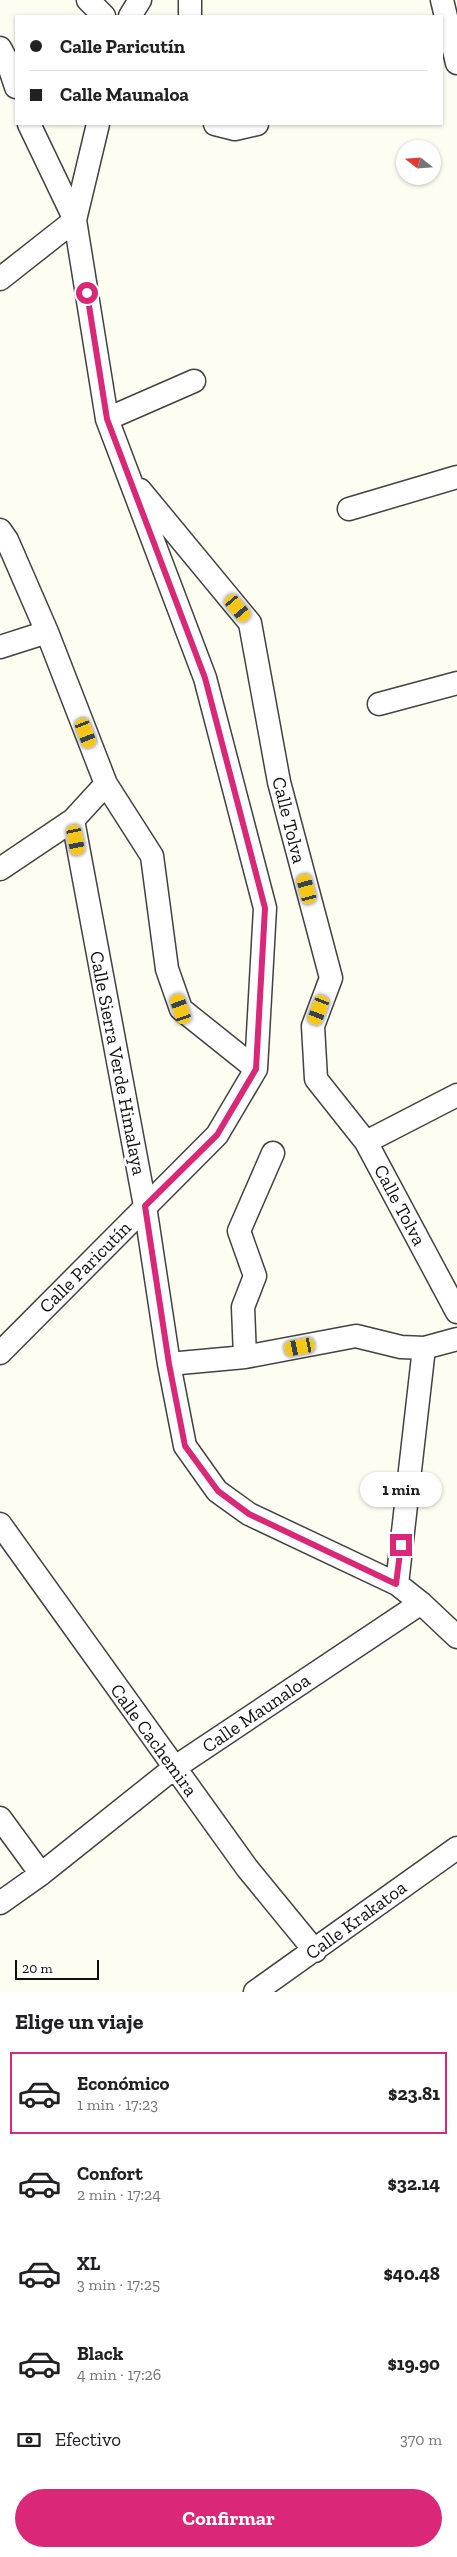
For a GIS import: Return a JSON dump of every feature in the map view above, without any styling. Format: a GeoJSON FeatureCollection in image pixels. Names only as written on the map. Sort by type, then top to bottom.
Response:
{"type":"FeatureCollection","features":[{"type":"Feature","properties":{"kind":"street"},"geometry":{"type":"LineString","coordinates":[[88,0],[103,15]]}},
{"type":"Feature","properties":{"kind":"street"},"geometry":{"type":"LineString","coordinates":[[131,15],[140,0]]}},
{"type":"Feature","properties":{"kind":"street"},"geometry":{"type":"LineString","coordinates":[[190,0],[190,15]]}},
{"type":"Feature","properties":{"kind":"street"},"geometry":{"type":"LineString","coordinates":[[442,0],[453,61]]}},
{"type":"Feature","properties":{"kind":"street"},"geometry":{"type":"LineString","coordinates":[[0,48],[8,63],[15,84]]}},
{"type":"Feature","properties":{"kind":"street"},"geometry":{"type":"LineString","coordinates":[[29,125],[75,220]]}},
{"type":"Feature","properties":{"kind":"street"},"geometry":{"type":"LineString","coordinates":[[0,279],[75,220],[98,125]]}},
{"type":"Feature","properties":{"kind":"street"},"geometry":{"type":"LineString","coordinates":[[219,125],[235,129],[252,126]]}},
{"type":"Feature","properties":{"kind":"street","name":"Calle Paricutín"},"geometry":{"type":"LineString","coordinates":[[0,1353],[217,1135],[256,1069],[265,908],[205,678],[107,419],[75,220]]}},
{"type":"Feature","properties":{"kind":"street"},"geometry":{"type":"LineString","coordinates":[[107,419],[194,380]]}},
{"type":"Feature","properties":{"kind":"street","name":"Calle Tolva"},"geometry":{"type":"LineString","coordinates":[[128,476],[250,622],[279,782],[331,978],[313,1026],[316,1079],[366,1142],[457,1312]]}},
{"type":"Feature","properties":{"kind":"street"},"geometry":{"type":"LineString","coordinates":[[349,508],[457,477]]}},
{"type":"Feature","properties":{"kind":"street"},"geometry":{"type":"LineString","coordinates":[[0,530],[7,540],[47,632],[106,784],[152,856],[167,969],[181,1009],[256,1069]]}},
{"type":"Feature","properties":{"kind":"street"},"geometry":{"type":"LineString","coordinates":[[0,647],[47,632]]}},
{"type":"Feature","properties":{"kind":"street"},"geometry":{"type":"LineString","coordinates":[[378,704],[457,683]]}},
{"type":"Feature","properties":{"kind":"street"},"geometry":{"type":"LineString","coordinates":[[0,869],[73,820],[106,784]]}},
{"type":"Feature","properties":{"kind":"street","name":"Calle Sierra Verde Himalaya"},"geometry":{"type":"LineString","coordinates":[[73,820],[145,1206],[169,1364],[185,1446],[218,1491],[249,1514],[396,1584],[421,1603],[457,1637]]}},
{"type":"Feature","properties":{"kind":"street"},"geometry":{"type":"LineString","coordinates":[[366,1142],[457,1095]]}},
{"type":"Feature","properties":{"kind":"street"},"geometry":{"type":"LineString","coordinates":[[245,1358],[243,1307],[255,1276],[239,1231],[273,1153]]}},
{"type":"Feature","properties":{"kind":"street"},"geometry":{"type":"LineString","coordinates":[[169,1364],[245,1358],[356,1336],[401,1346],[424,1348],[457,1339]]}},
{"type":"Feature","properties":{"kind":"street"},"geometry":{"type":"LineString","coordinates":[[396,1584],[424,1348]]}},
{"type":"Feature","properties":{"kind":"street","name":"Calle Cachemira"},"geometry":{"type":"LineString","coordinates":[[0,1524],[247,1868],[315,1950]]}},
{"type":"Feature","properties":{"kind":"street","name":"Calle Maunaloa"},"geometry":{"type":"LineString","coordinates":[[0,1903],[41,1874],[174,1768],[421,1603]]}},
{"type":"Feature","properties":{"kind":"street"},"geometry":{"type":"LineString","coordinates":[[0,1818],[41,1874]]}},
{"type":"Feature","properties":{"kind":"street","name":"Calle Krakatoa"},"geometry":{"type":"LineString","coordinates":[[255,1992],[457,1848]]}},
{"type":"Feature","properties":{"kind":"route"},"geometry":{"type":"LineString","coordinates":[[87,293],[107,419],[205,678],[265,908],[256,1069],[217,1135],[145,1206],[169,1364],[185,1446],[218,1491],[249,1514],[396,1584],[401,1545]]}}]}
